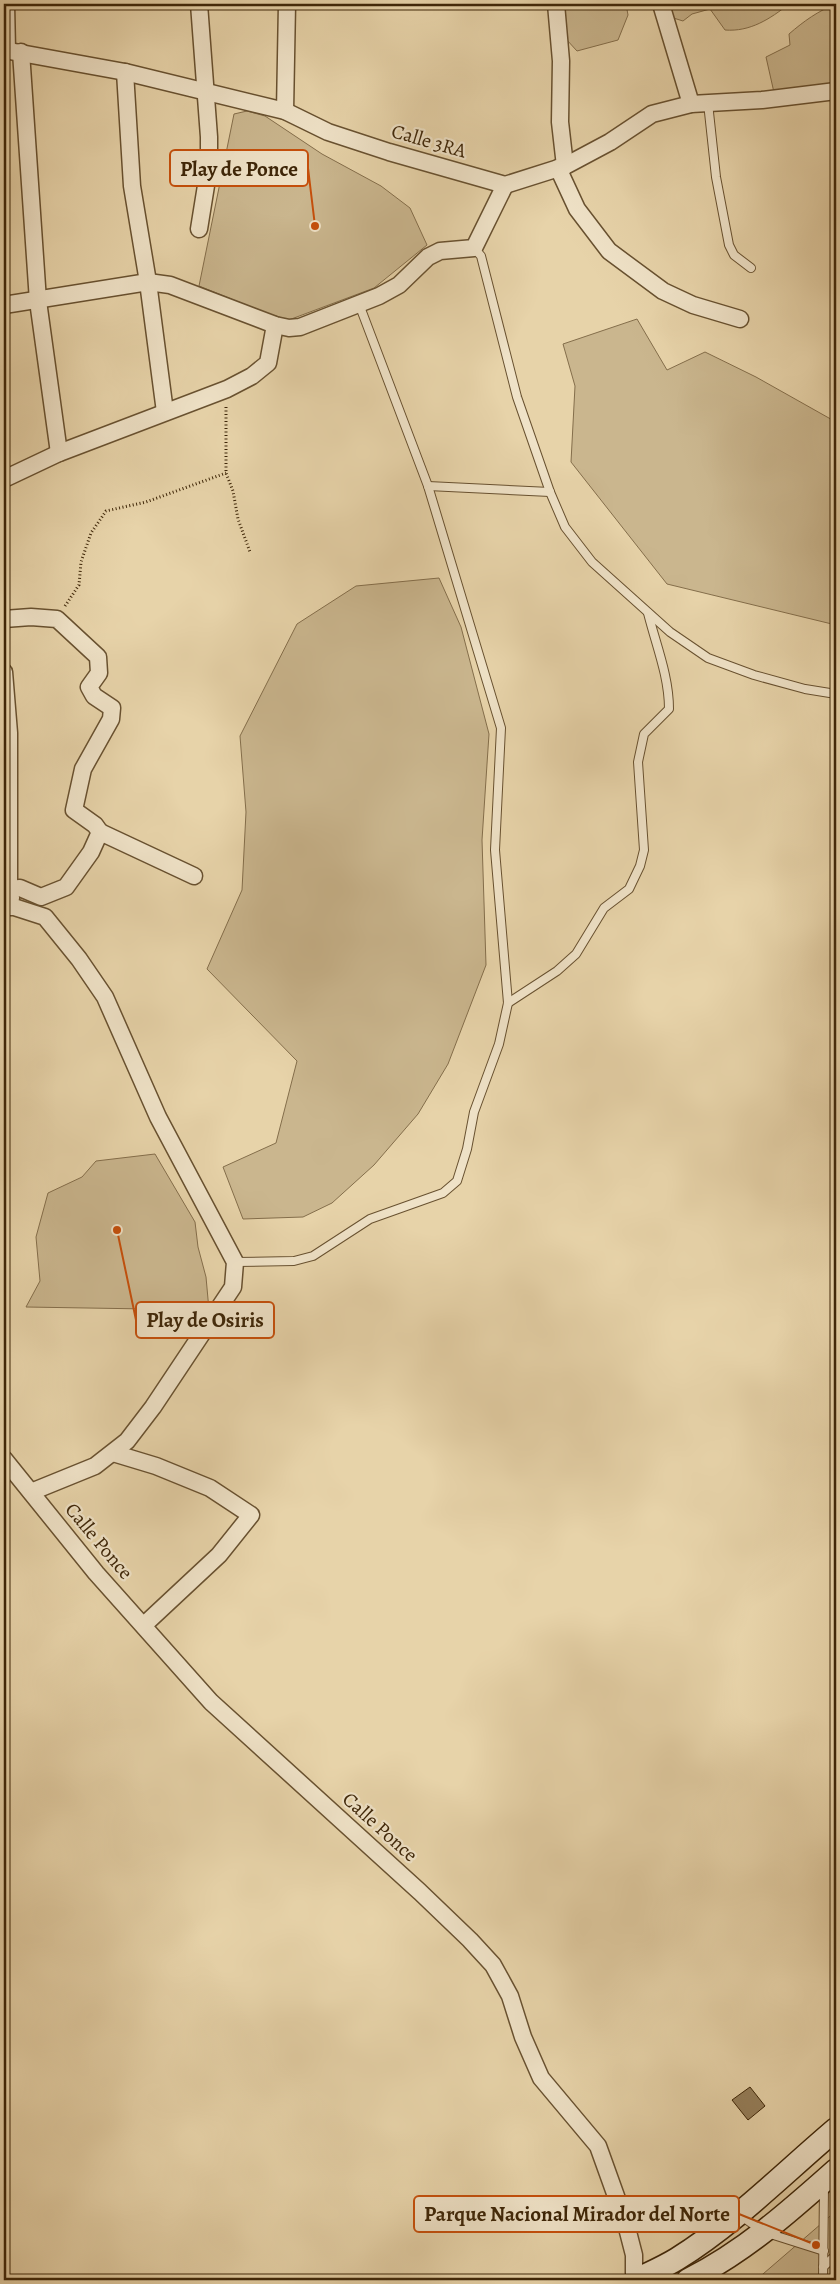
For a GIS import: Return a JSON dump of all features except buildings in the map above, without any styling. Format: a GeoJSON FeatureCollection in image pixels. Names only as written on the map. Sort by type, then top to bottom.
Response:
{"type":"FeatureCollection","features":[{"type":"Feature","properties":{"kind":"street"},"geometry":{"type":"LineString","coordinates":[[6,4],[38,301],[59,454]]}},
{"type":"Feature","properties":{"kind":"street"},"geometry":{"type":"LineString","coordinates":[[199,4],[204,93],[209,137],[209,167],[199,229]]}},
{"type":"Feature","properties":{"kind":"street"},"geometry":{"type":"LineString","coordinates":[[285,111],[291,4]]}},
{"type":"Feature","properties":{"kind":"street"},"geometry":{"type":"LineString","coordinates":[[556,4],[561,61],[560,122],[562,167],[577,209],[609,251],[663,291],[693,305],[740,319]]}},
{"type":"Feature","properties":{"kind":"street"},"geometry":{"type":"LineString","coordinates":[[661,4],[690,104]]}},
{"type":"Feature","properties":{"kind":"street","name":"Calle 3RA"},"geometry":{"type":"LineString","coordinates":[[10,51],[124,72],[204,93],[285,111],[328,132],[389,152],[505,185]]}},
{"type":"Feature","properties":{"kind":"street"},"geometry":{"type":"LineString","coordinates":[[124,72],[132,186],[148,282],[165,412]]}},
{"type":"Feature","properties":{"kind":"street"},"geometry":{"type":"LineString","coordinates":[[4,305],[148,282],[170,285],[276,326],[300,327],[359,304],[399,285],[428,258],[440,251],[474,248],[505,185],[562,167],[610,142],[652,114],[690,104],[762,100],[836,91]]}},
{"type":"Feature","properties":{"kind":"street"},"geometry":{"type":"LineString","coordinates":[[4,480],[59,454],[227,389],[252,376],[268,363],[276,326]]}},
{"type":"Feature","properties":{"kind":"street"},"geometry":{"type":"LineString","coordinates":[[4,619],[32,617],[57,619],[98,658],[99,673],[89,687],[94,696],[112,708],[111,719],[83,769],[74,810],[95,825],[100,832],[194,876]]}},
{"type":"Feature","properties":{"kind":"street"},"geometry":{"type":"LineString","coordinates":[[4,672],[9,734],[9,907],[45,917],[79,959],[105,997],[158,1117],[235,1262],[233,1287],[153,1407],[127,1440],[114,1453],[95,1466],[31,1492]]}},
{"type":"Feature","properties":{"kind":"street"},"geometry":{"type":"LineString","coordinates":[[9,889],[20,888],[41,897],[66,886],[92,852],[100,832]]}},
{"type":"Feature","properties":{"kind":"street"},"geometry":{"type":"LineString","coordinates":[[114,1453],[156,1466],[210,1488],[251,1514],[219,1555],[144,1625]]}},
{"type":"Feature","properties":{"kind":"street","name":"Calle Ponce"},"geometry":{"type":"LineString","coordinates":[[4,1458],[96,1573],[211,1702],[420,1892],[493,1965],[510,1996],[523,2037],[541,2078],[598,2146],[626,2224],[634,2255],[635,2280]]}},
{"type":"Feature","properties":{"kind":"street"},"geometry":{"type":"LineString","coordinates":[[635,2280],[676,2259],[738,2214],[836,2129]]}},
{"type":"Feature","properties":{"kind":"street"},"geometry":{"type":"LineString","coordinates":[[688,2280],[739,2251],[830,2175]]}},
{"type":"Feature","properties":{"kind":"lane"},"geometry":{"type":"LineString","coordinates":[[708,103],[716,177],[729,245],[734,255],[751,268]]}},
{"type":"Feature","properties":{"kind":"lane"},"geometry":{"type":"LineString","coordinates":[[474,248],[481,256],[517,397],[550,492],[565,526],[592,562],[670,632],[708,658],[754,675],[805,689],[836,694]]}},
{"type":"Feature","properties":{"kind":"lane"},"geometry":{"type":"LineString","coordinates":[[235,1262],[294,1261],[313,1256],[370,1219],[443,1193],[457,1181],[467,1149],[474,1112],[499,1044],[508,1003],[495,850],[501,728],[428,486],[359,304]]}},
{"type":"Feature","properties":{"kind":"lane"},"geometry":{"type":"LineString","coordinates":[[428,486],[550,492]]}},
{"type":"Feature","properties":{"kind":"lane"},"geometry":{"type":"LineString","coordinates":[[508,1003],[557,972],[576,954],[604,908],[629,889],[640,866],[644,850],[638,762],[644,734],[669,709],[669,693],[665,675],[647,611]]}},
{"type":"Feature","properties":{"kind":"lane"},"geometry":{"type":"LineString","coordinates":[[823,2280],[830,2175]]}},
{"type":"Feature","properties":{"kind":"lane"},"geometry":{"type":"LineString","coordinates":[[738,2214],[764,2232],[824,2251]]}},
{"type":"Feature","properties":{"kind":"lane"},"geometry":{"type":"LineString","coordinates":[[823,2267],[836,2255]]}},
{"type":"Feature","properties":{"kind":"path"},"geometry":{"type":"LineString","coordinates":[[227,389],[226,473],[233,491],[238,519],[250,552]]}},
{"type":"Feature","properties":{"kind":"path"},"geometry":{"type":"LineString","coordinates":[[57,619],[78,585],[81,562],[91,532],[106,511],[146,502],[226,473]]}},
{"type":"Feature","properties":{"kind":"shaded area"},"geometry":{"type":"Polygon","coordinates":[[[563,4],[626,4],[628,15],[618,40],[577,51],[566,39],[563,4]]]}},
{"type":"Feature","properties":{"kind":"shaded area"},"geometry":{"type":"Polygon","coordinates":[[[660,4],[789,4],[774,15],[751,27],[725,30],[710,9],[692,14],[683,21],[667,16],[660,4]]]}},
{"type":"Feature","properties":{"kind":"shaded area"},"geometry":{"type":"Polygon","coordinates":[[[836,4],[836,85],[775,97],[766,57],[790,45],[789,34],[800,25],[817,13],[836,4]]]}},
{"type":"Feature","properties":{"kind":"shaded area"},"geometry":{"type":"Polygon","coordinates":[[[247,111],[265,116],[322,154],[381,186],[410,208],[427,245],[374,288],[286,321],[199,286],[234,114],[247,111]]]}},
{"type":"Feature","properties":{"kind":"shaded area"},"geometry":{"type":"Polygon","coordinates":[[[637,319],[667,370],[705,352],[756,377],[836,422],[836,625],[667,584],[571,462],[575,386],[563,344],[637,319]]]}},
{"type":"Feature","properties":{"kind":"shaded area"},"geometry":{"type":"Polygon","coordinates":[[[439,578],[461,627],[489,734],[482,840],[486,965],[448,1064],[418,1114],[374,1165],[332,1203],[303,1217],[243,1219],[223,1167],[276,1143],[297,1061],[207,969],[242,890],[246,812],[240,736],[297,624],[356,586],[439,578]]]}},
{"type":"Feature","properties":{"kind":"shaded area"},"geometry":{"type":"Polygon","coordinates":[[[155,1154],[195,1222],[198,1247],[206,1277],[209,1310],[26,1307],[40,1281],[36,1237],[48,1193],[82,1177],[96,1161],[155,1154]]]}},
{"type":"Feature","properties":{"kind":"shaded area"},"geometry":{"type":"Polygon","coordinates":[[[836,2211],[836,2280],[756,2280],[836,2211]]]}},
{"type":"Feature","properties":{"kind":"place","name":"Play de Ponce"},"geometry":{"type":"Point","coordinates":[315,226]}},
{"type":"Feature","properties":{"kind":"place","name":"Play de Osiris"},"geometry":{"type":"Point","coordinates":[117,1230]}},
{"type":"Feature","properties":{"kind":"place","name":"Parque Nacional Mirador del Norte"},"geometry":{"type":"Point","coordinates":[816,2245]}}]}
